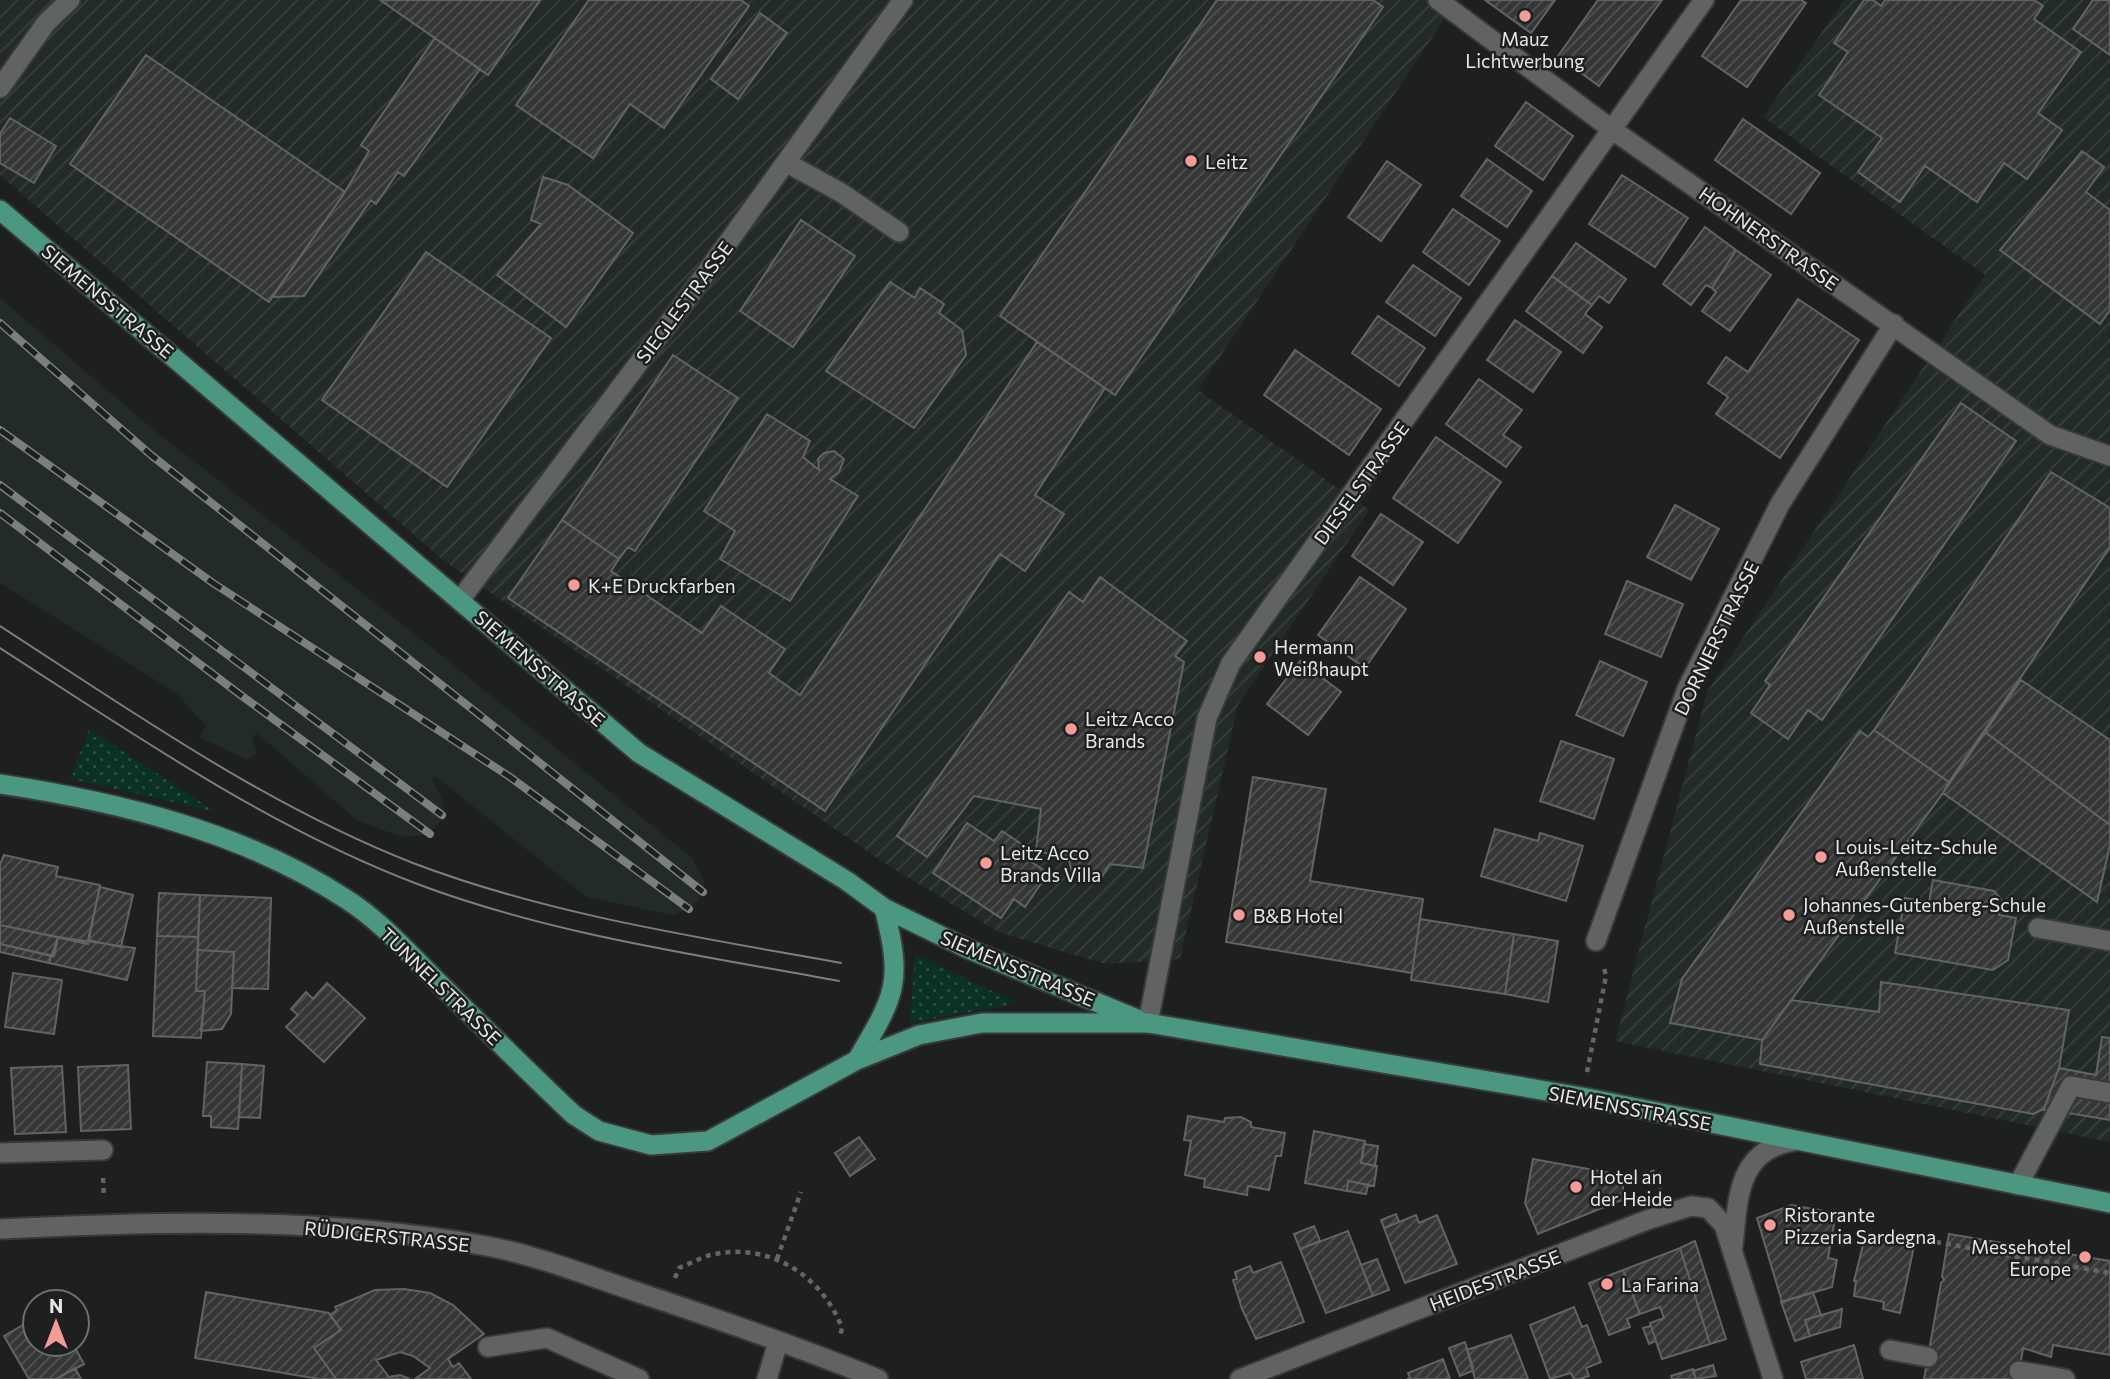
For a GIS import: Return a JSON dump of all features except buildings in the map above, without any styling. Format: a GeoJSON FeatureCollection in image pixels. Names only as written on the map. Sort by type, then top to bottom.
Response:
{"type":"FeatureCollection","features":[{"type":"Feature","properties":{"kind":"main road","name":"SIEMENSSTRASSE"},"geometry":{"type":"LineString","coordinates":[[0,210],[639,753],[847,881],[884,908],[966,948],[1148,1023]]}},
{"type":"Feature","properties":{"kind":"main road","name":"TUNNELSTRASSE"},"geometry":{"type":"LineString","coordinates":[[0,784],[108,803],[183,823],[235,843],[316,881],[348,900],[397,941],[575,1115],[614,1137],[651,1145],[708,1141],[858,1060]]}},
{"type":"Feature","properties":{"kind":"main road"},"geometry":{"type":"LineString","coordinates":[[858,1060],[883,1016],[895,986],[896,954],[884,908]]}},
{"type":"Feature","properties":{"kind":"main road","name":"SIEMENSSTRASSE"},"geometry":{"type":"LineString","coordinates":[[858,1060],[919,1035],[982,1023],[1148,1023],[1582,1097],[2110,1203]]}},
{"type":"Feature","properties":{"kind":"street"},"geometry":{"type":"LineString","coordinates":[[0,89],[47,23],[70,0]]}},
{"type":"Feature","properties":{"kind":"street","name":"SIEGLESTRASSE"},"geometry":{"type":"LineString","coordinates":[[460,600],[787,163],[903,0]]}},
{"type":"Feature","properties":{"kind":"street","name":"HOHNERSTRASSE"},"geometry":{"type":"LineString","coordinates":[[1438,0],[1614,131],[2050,435],[2110,456]]}},
{"type":"Feature","properties":{"kind":"street","name":"DIESELSTRASSE"},"geometry":{"type":"LineString","coordinates":[[1148,1023],[1207,718],[1231,663],[1614,131],[1704,0]]}},
{"type":"Feature","properties":{"kind":"street"},"geometry":{"type":"LineString","coordinates":[[787,163],[839,192],[899,232]]}},
{"type":"Feature","properties":{"kind":"street","name":"DORNIERSTRASSE"},"geometry":{"type":"LineString","coordinates":[[1596,941],[1687,689],[1780,504],[1894,324]]}},
{"type":"Feature","properties":{"kind":"street"},"geometry":{"type":"LineString","coordinates":[[2038,928],[2110,941]]}},
{"type":"Feature","properties":{"kind":"street"},"geometry":{"type":"LineString","coordinates":[[2018,1185],[2071,1086],[2110,1093]]}},
{"type":"Feature","properties":{"kind":"street"},"geometry":{"type":"LineString","coordinates":[[1773,1379],[1733,1246],[1745,1173],[1773,1144],[1794,1140]]}},
{"type":"Feature","properties":{"kind":"street"},"geometry":{"type":"LineString","coordinates":[[0,1153],[103,1150]]}},
{"type":"Feature","properties":{"kind":"street","name":"HEIDESTRASSE"},"geometry":{"type":"LineString","coordinates":[[1240,1379],[1647,1220],[1691,1206],[1708,1208],[1724,1224],[1733,1246]]}},
{"type":"Feature","properties":{"kind":"street","name":"RÜDIGERSTRASSE"},"geometry":{"type":"LineString","coordinates":[[0,1230],[104,1224],[226,1224],[428,1237],[490,1247],[665,1301],[878,1379]]}},
{"type":"Feature","properties":{"kind":"street"},"geometry":{"type":"LineString","coordinates":[[488,1347],[547,1338],[639,1379]]}},
{"type":"Feature","properties":{"kind":"street"},"geometry":{"type":"LineString","coordinates":[[768,1379],[778,1342]]}},
{"type":"Feature","properties":{"kind":"street"},"geometry":{"type":"LineString","coordinates":[[1889,1350],[1928,1357]]}},
{"type":"Feature","properties":{"kind":"street"},"geometry":{"type":"LineString","coordinates":[[2019,1371],[2065,1379]]}},
{"type":"Feature","properties":{"kind":"path"},"geometry":{"type":"LineString","coordinates":[[1582,1097],[1606,976],[1596,941]]}},
{"type":"Feature","properties":{"kind":"path"},"geometry":{"type":"LineString","coordinates":[[103,1150],[104,1224]]}},
{"type":"Feature","properties":{"kind":"path"},"geometry":{"type":"LineString","coordinates":[[777,1259],[801,1192]]}},
{"type":"Feature","properties":{"kind":"path"},"geometry":{"type":"LineString","coordinates":[[1936,1242],[2110,1273]]}},
{"type":"Feature","properties":{"kind":"path"},"geometry":{"type":"LineString","coordinates":[[665,1301],[680,1268],[710,1255],[748,1252],[777,1259],[808,1277],[825,1295],[838,1318]]}},
{"type":"Feature","properties":{"kind":"shaded area"},"geometry":{"type":"Polygon","coordinates":[[[0,0],[1457,0],[1198,390],[1369,510],[1238,705],[1180,959],[1105,964],[998,932],[889,866],[443,560],[0,175],[0,0]]]}},
{"type":"Feature","properties":{"kind":"shaded area"},"geometry":{"type":"Polygon","coordinates":[[[1844,0],[2110,0],[2110,1142],[1615,1041],[1707,692],[1985,275],[1763,117],[1844,0]]]}},
{"type":"Feature","properties":{"kind":"shaded area"},"geometry":{"type":"Polygon","coordinates":[[[0,298],[149,426],[426,643],[692,858],[703,878],[704,886],[698,901],[687,910],[673,915],[586,897],[435,776],[432,780],[444,809],[440,822],[427,835],[402,837],[358,821],[258,734],[252,736],[257,753],[248,760],[199,737],[206,726],[176,693],[0,583],[0,298]]]}},
{"type":"Feature","properties":{"kind":"green space"},"geometry":{"type":"Polygon","coordinates":[[[89,729],[216,812],[71,779],[89,729]]]}},
{"type":"Feature","properties":{"kind":"green space"},"geometry":{"type":"Polygon","coordinates":[[[915,955],[1018,1003],[910,1023],[915,955]]]}},
{"type":"Feature","properties":{"kind":"tram line"},"geometry":{"type":"LineString","coordinates":[[0,626],[252,785],[358,840],[413,863],[517,897],[570,911],[841,963]]}},
{"type":"Feature","properties":{"kind":"tram line"},"geometry":{"type":"LineString","coordinates":[[0,648],[152,746],[256,808],[364,862],[420,885],[522,917],[627,942],[839,981]]}},
{"type":"Feature","properties":{"kind":"railway"},"geometry":{"type":"LineString","coordinates":[[0,323],[151,455],[703,892]]}},
{"type":"Feature","properties":{"kind":"railway"},"geometry":{"type":"LineString","coordinates":[[0,430],[213,583],[510,777],[689,909]]}},
{"type":"Feature","properties":{"kind":"railway"},"geometry":{"type":"LineString","coordinates":[[0,485],[442,815]]}},
{"type":"Feature","properties":{"kind":"railway"},"geometry":{"type":"LineString","coordinates":[[0,513],[430,834]]}},
{"type":"Feature","properties":{"kind":"place","name":"Mauz Lichtwerbung"},"geometry":{"type":"Point","coordinates":[1525,16]}},
{"type":"Feature","properties":{"kind":"place","name":"Leitz"},"geometry":{"type":"Point","coordinates":[1191,161]}},
{"type":"Feature","properties":{"kind":"place","name":"K+E Druckfarben"},"geometry":{"type":"Point","coordinates":[574,585]}},
{"type":"Feature","properties":{"kind":"place","name":"Hermann Weißhaupt"},"geometry":{"type":"Point","coordinates":[1260,657]}},
{"type":"Feature","properties":{"kind":"place","name":"Leitz Acco Brands"},"geometry":{"type":"Point","coordinates":[1071,729]}},
{"type":"Feature","properties":{"kind":"place","name":"Louis-Leitz-Schule Außenstelle"},"geometry":{"type":"Point","coordinates":[1821,857]}},
{"type":"Feature","properties":{"kind":"place","name":"Leitz Acco Brands Villa"},"geometry":{"type":"Point","coordinates":[986,863]}},
{"type":"Feature","properties":{"kind":"place","name":"B&B Hotel"},"geometry":{"type":"Point","coordinates":[1239,915]}},
{"type":"Feature","properties":{"kind":"place","name":"Johannes-Gutenberg-Schule Außenstelle"},"geometry":{"type":"Point","coordinates":[1789,915]}},
{"type":"Feature","properties":{"kind":"place","name":"Hotel an der Heide"},"geometry":{"type":"Point","coordinates":[1576,1187]}},
{"type":"Feature","properties":{"kind":"place","name":"Ristorante Pizzeria Sardegna"},"geometry":{"type":"Point","coordinates":[1770,1225]}},
{"type":"Feature","properties":{"kind":"place","name":"Messehotel Europe"},"geometry":{"type":"Point","coordinates":[2085,1257]}},
{"type":"Feature","properties":{"kind":"place","name":"La Farina"},"geometry":{"type":"Point","coordinates":[1607,1284]}}]}
